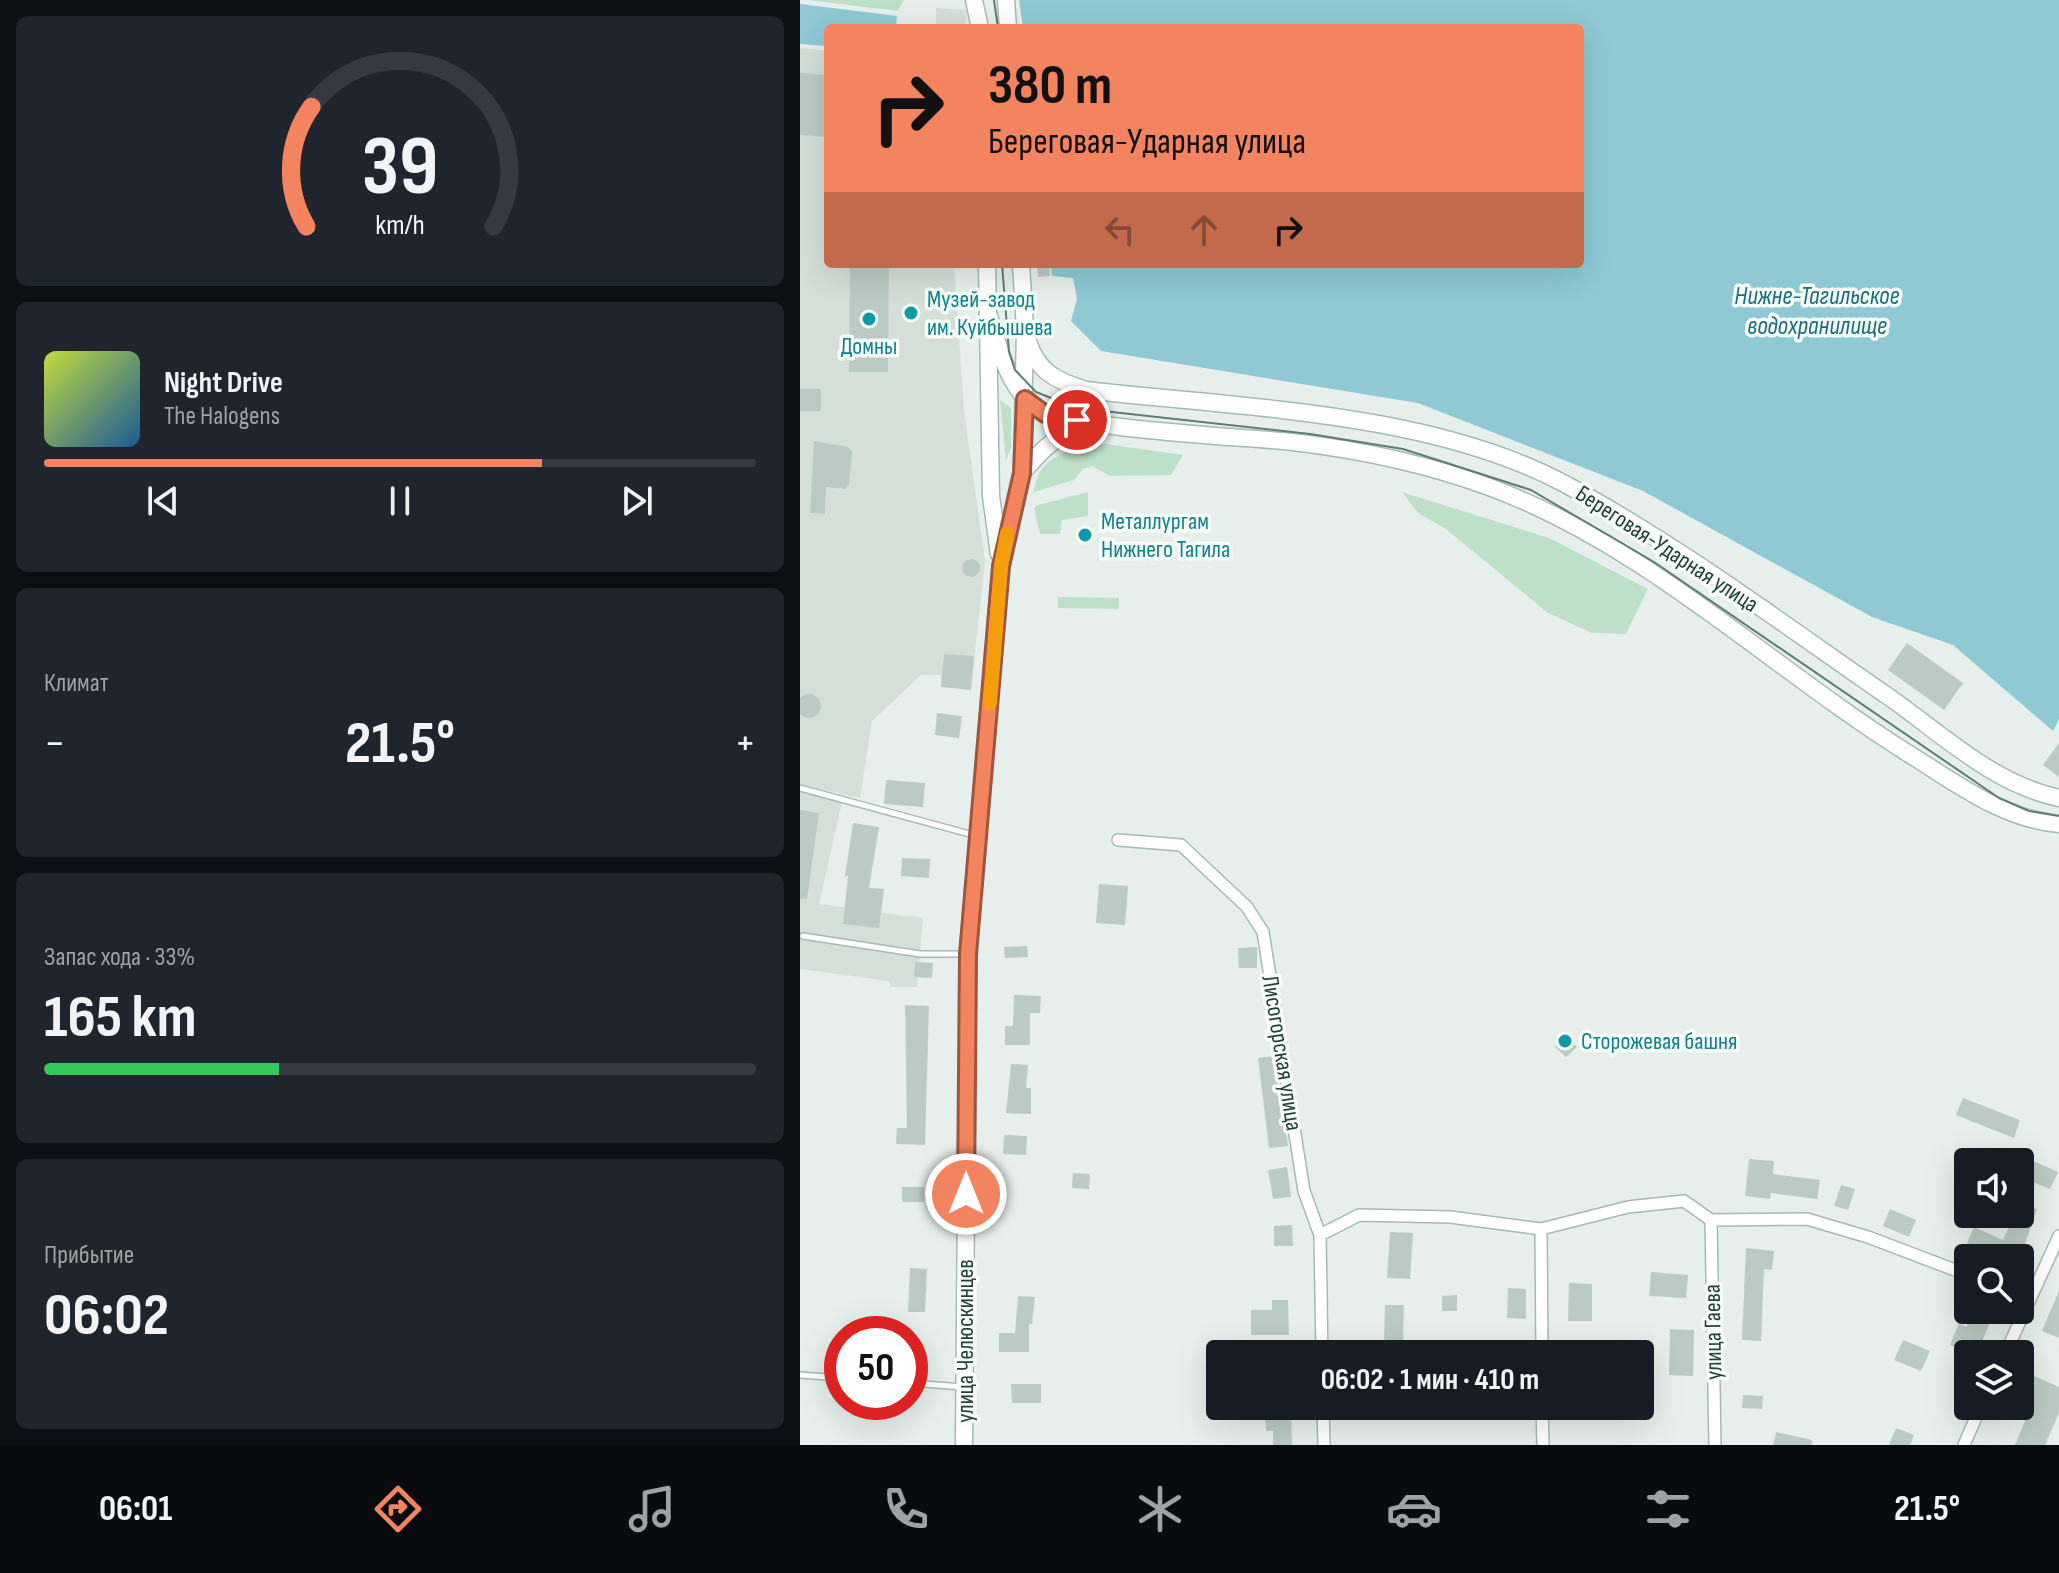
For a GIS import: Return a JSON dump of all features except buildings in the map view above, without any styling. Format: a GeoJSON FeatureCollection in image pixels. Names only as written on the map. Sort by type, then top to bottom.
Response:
{"type":"FeatureCollection","features":[{"type":"Feature","properties":{"kind":"main road"},"geometry":{"type":"LineString","coordinates":[[974,0],[979,24]]}},
{"type":"Feature","properties":{"kind":"main road"},"geometry":{"type":"LineString","coordinates":[[1006,0],[1008,24]]}},
{"type":"Feature","properties":{"kind":"main road","name":"улица Челюскинцев"},"geometry":{"type":"LineString","coordinates":[[987,268],[991,496],[1001,566]]}},
{"type":"Feature","properties":{"kind":"main road","name":"улица Челюскинцев"},"geometry":{"type":"LineString","coordinates":[[964,1445],[968,954],[1001,566],[1022,473],[1025,328],[1021,268]]}},
{"type":"Feature","properties":{"kind":"main road"},"geometry":{"type":"LineString","coordinates":[[989,316],[1007,369],[1025,399]]}},
{"type":"Feature","properties":{"kind":"main road","name":"Береговая-Ударная улица"},"geometry":{"type":"LineString","coordinates":[[1025,328],[1031,351],[1054,380],[1086,390],[1385,426],[1475,449],[1561,482],[1622,517],[1725,584],[1987,768],[2036,792],[2059,798]]}},
{"type":"Feature","properties":{"kind":"main road","name":"Береговая-Ударная улица"},"geometry":{"type":"LineString","coordinates":[[1025,399],[1054,418],[1298,443],[1401,459],[1526,501],[1629,558],[1850,717],[1990,805],[2021,817],[2059,824]]}},
{"type":"Feature","properties":{"kind":"main road","name":"Береговая-Ударная улица"},"geometry":{"type":"LineString","coordinates":[[1022,473],[1054,438],[1101,423]]}},
{"type":"Feature","properties":{"kind":"street","name":"Лисогорская улица"},"geometry":{"type":"LineString","coordinates":[[1118,840],[1181,845],[1247,907],[1263,932],[1304,1191],[1320,1235],[1322,1340]]}},
{"type":"Feature","properties":{"kind":"street"},"geometry":{"type":"LineString","coordinates":[[1320,1235],[1359,1215],[1450,1217],[1541,1229],[1628,1207],[1684,1201],[1711,1220],[1807,1219],[1868,1237],[1954,1270]]}},
{"type":"Feature","properties":{"kind":"street","name":"улица Гаева"},"geometry":{"type":"LineString","coordinates":[[1711,1220],[1715,1445]]}},
{"type":"Feature","properties":{"kind":"street"},"geometry":{"type":"LineString","coordinates":[[1541,1229],[1542,1340]]}},
{"type":"Feature","properties":{"kind":"street"},"geometry":{"type":"LineString","coordinates":[[2034,1281],[2059,1236]]}},
{"type":"Feature","properties":{"kind":"street"},"geometry":{"type":"LineString","coordinates":[[1323,1420],[1324,1445]]}},
{"type":"Feature","properties":{"kind":"street"},"geometry":{"type":"LineString","coordinates":[[1542,1420],[1543,1445]]}},
{"type":"Feature","properties":{"kind":"street"},"geometry":{"type":"LineString","coordinates":[[1964,1445],[1975,1420]]}},
{"type":"Feature","properties":{"kind":"lane"},"geometry":{"type":"LineString","coordinates":[[800,788],[978,836]]}},
{"type":"Feature","properties":{"kind":"lane"},"geometry":{"type":"LineString","coordinates":[[803,936],[920,954],[968,954]]}},
{"type":"Feature","properties":{"kind":"lane"},"geometry":{"type":"LineString","coordinates":[[800,1375],[824,1377]]}},
{"type":"Feature","properties":{"kind":"lane"},"geometry":{"type":"LineString","coordinates":[[928,1384],[964,1387]]}},
{"type":"Feature","properties":{"kind":"shaded area"},"geometry":{"type":"Polygon","coordinates":[[[936,8],[966,10],[965,24],[936,24],[936,8]]]}},
{"type":"Feature","properties":{"kind":"shaded area"},"geometry":{"type":"Polygon","coordinates":[[[800,48],[824,51],[824,268],[954,268],[964,410],[985,561],[971,689],[941,687],[941,675],[921,675],[872,721],[860,798],[800,785],[800,48]]]}},
{"type":"Feature","properties":{"kind":"shaded area"},"geometry":{"type":"Polygon","coordinates":[[[800,793],[842,802],[819,904],[923,918],[917,987],[890,987],[889,981],[800,969],[800,793]]]}},
{"type":"Feature","properties":{"kind":"green space"},"geometry":{"type":"Polygon","coordinates":[[[807,0],[904,0],[898,11],[807,0]]]}},
{"type":"Feature","properties":{"kind":"green space"},"geometry":{"type":"Polygon","coordinates":[[[1000,400],[1011,408],[1011,447],[1006,461],[1000,400]]]}},
{"type":"Feature","properties":{"kind":"green space"},"geometry":{"type":"Polygon","coordinates":[[[1105,444],[1183,455],[1171,475],[1110,476],[1092,466],[1083,469],[1074,480],[1034,492],[1042,469],[1050,461],[1070,451],[1105,444]]]}},
{"type":"Feature","properties":{"kind":"green space"},"geometry":{"type":"Polygon","coordinates":[[[1088,492],[1088,516],[1062,520],[1060,534],[1040,534],[1034,508],[1088,492]]]}},
{"type":"Feature","properties":{"kind":"green space"},"geometry":{"type":"Polygon","coordinates":[[[1402,492],[1549,538],[1648,589],[1626,634],[1592,633],[1548,613],[1446,529],[1418,513],[1402,492]]]}},
{"type":"Feature","properties":{"kind":"green space"},"geometry":{"type":"Polygon","coordinates":[[[1058,597],[1119,598],[1119,609],[1058,608],[1058,597]]]}},
{"type":"Feature","properties":{"kind":"water","name":"Нижне-Тагильское водохранилище"},"geometry":{"type":"Polygon","coordinates":[[[1019,0],[2059,0],[2059,719],[2053,731],[1953,645],[1872,617],[1643,491],[1418,403],[1101,351],[1071,321],[1077,299],[1073,278],[1052,276],[1051,268],[1584,268],[1584,24],[1022,24],[1019,0]]]}},
{"type":"Feature","properties":{"kind":"water"},"geometry":{"type":"Polygon","coordinates":[[[800,4],[897,16],[896,24],[824,24],[824,46],[800,44],[800,4]]]}},
{"type":"Feature","properties":{"kind":"tram line"},"geometry":{"type":"LineString","coordinates":[[994,0],[997,24]]}},
{"type":"Feature","properties":{"kind":"tram line"},"geometry":{"type":"LineString","coordinates":[[1002,268],[1009,352],[1015,370],[1036,392],[1076,408],[1310,434],[1403,449],[1531,490],[1654,562],[1999,798],[2029,811],[2059,816]]}},
{"type":"Feature","properties":{"kind":"slow traffic"},"geometry":{"type":"LineString","coordinates":[[990,703],[1001,566],[1007,533]]}},
{"type":"Feature","properties":{"kind":"place","name":"Музей-завод им. Куйбышева"},"geometry":{"type":"Point","coordinates":[911,313]}},
{"type":"Feature","properties":{"kind":"place","name":"Домны"},"geometry":{"type":"Point","coordinates":[869,319]}},
{"type":"Feature","properties":{"kind":"place","name":"Металлургам Нижнего Тагила"},"geometry":{"type":"Point","coordinates":[1085,535]}},
{"type":"Feature","properties":{"kind":"place","name":"Сторожевая башня"},"geometry":{"type":"Point","coordinates":[1565,1041]}},
{"type":"Feature","properties":{"kind":"route"},"geometry":{"type":"LineString","coordinates":[[966,1194],[968,954],[1001,566],[1022,473],[1025,399],[1054,418],[1077,420]]}}]}
